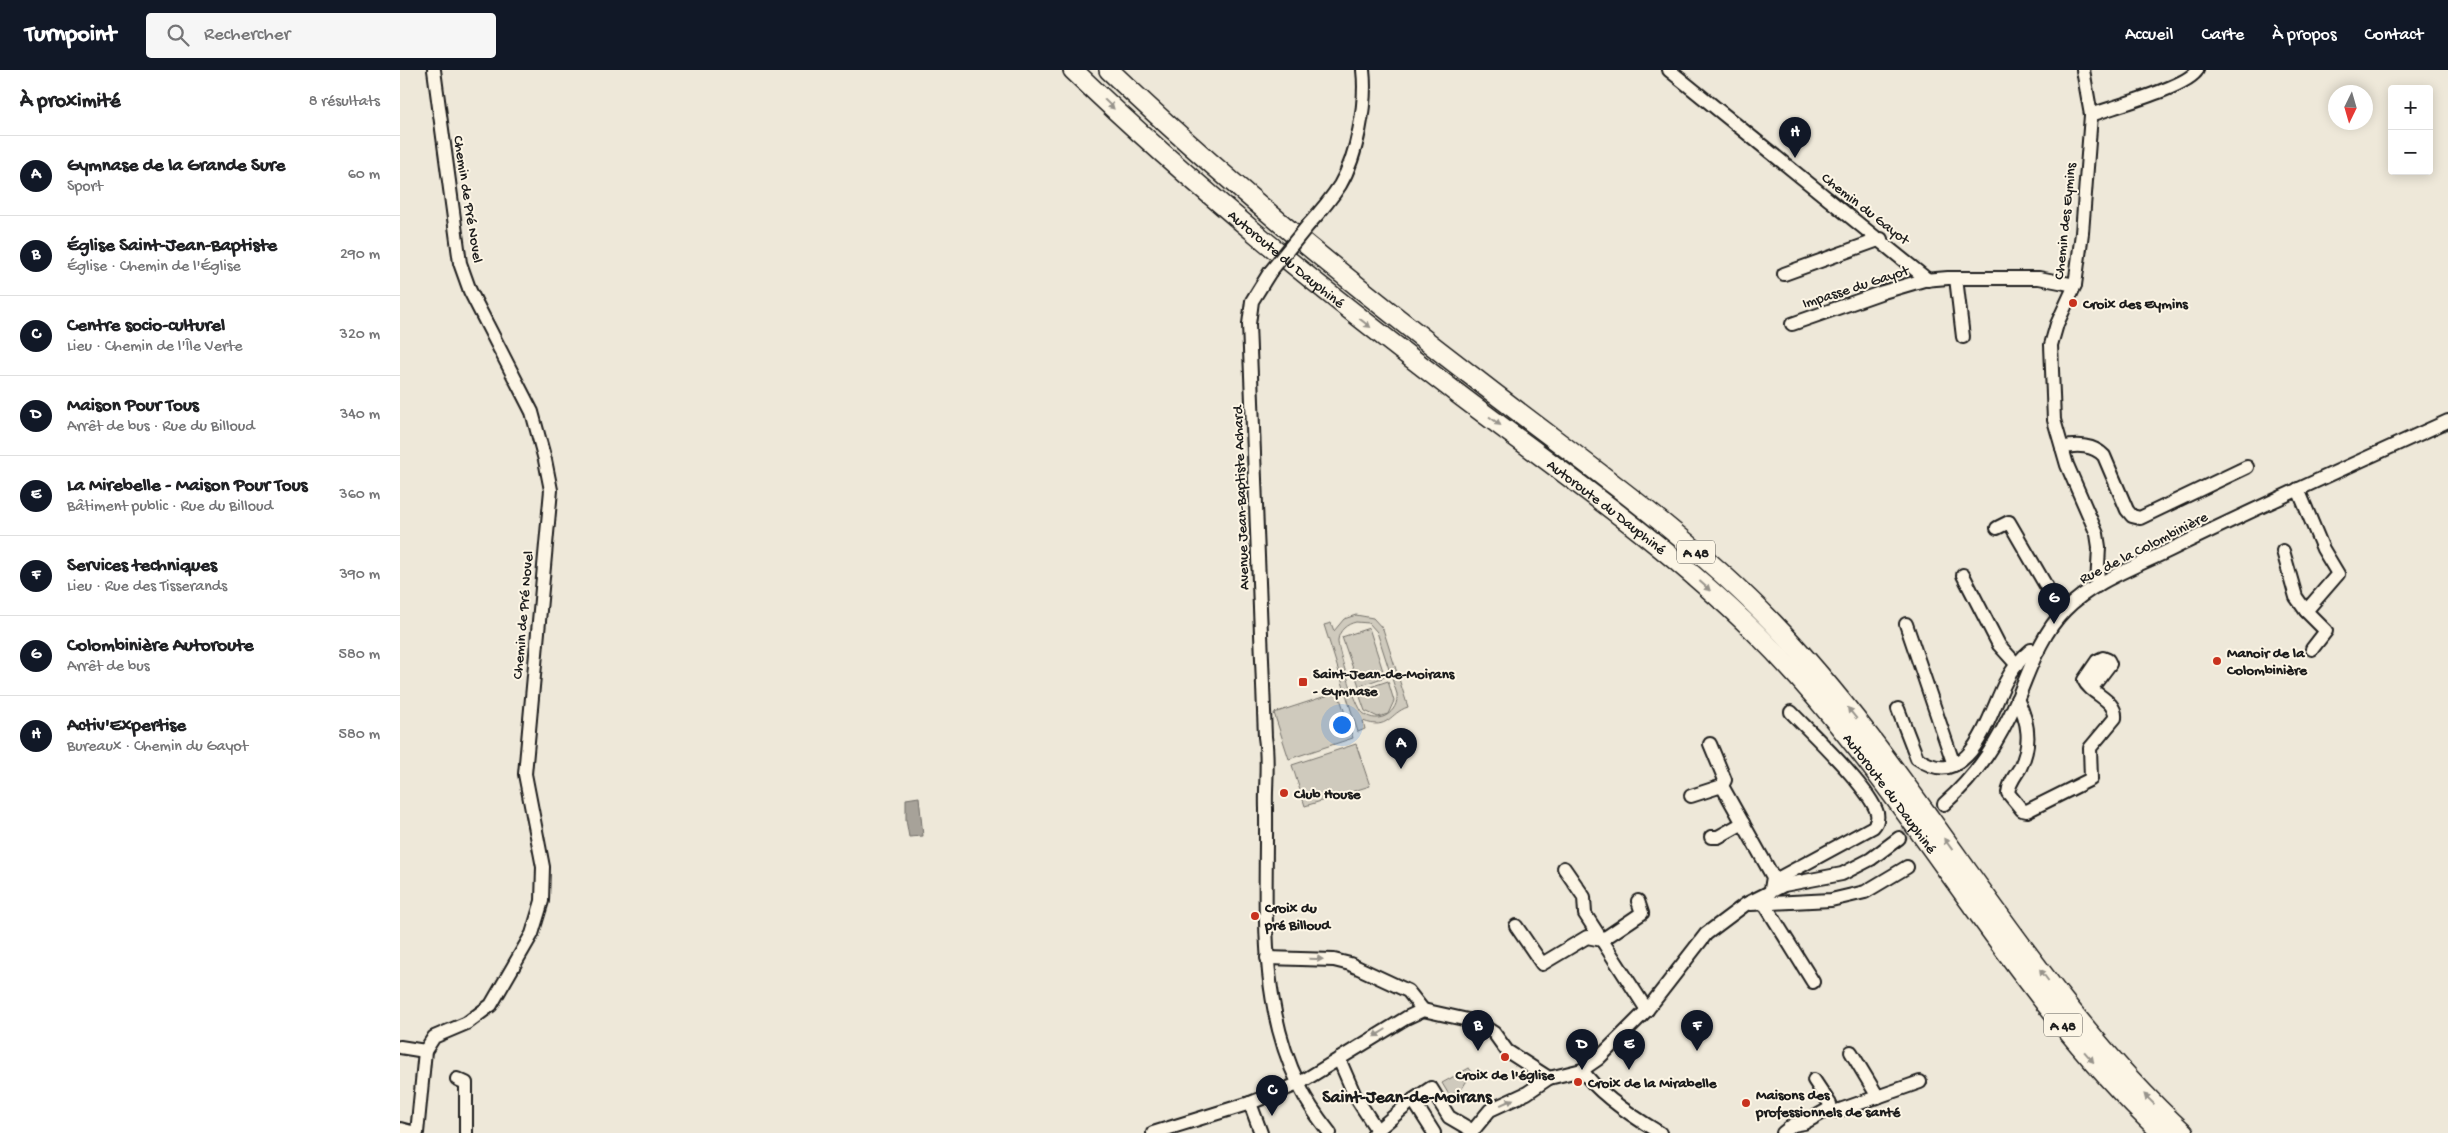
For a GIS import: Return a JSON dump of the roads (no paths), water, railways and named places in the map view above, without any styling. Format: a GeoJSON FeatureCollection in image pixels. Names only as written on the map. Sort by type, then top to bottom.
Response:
{"type":"FeatureCollection","features":[{"type":"Feature","properties":{"kind":"highway","name":"Autoroute du Dauphiné"},"geometry":{"type":"LineString","coordinates":[[1073,70],[1186,174],[1273,249],[1376,331],[1646,536],[1693,575],[1756,633],[1817,699],[1848,737],[2012,960],[2073,1038],[2118,1089],[2162,1133]]}},
{"type":"Feature","properties":{"kind":"highway","name":"Autoroute du Dauphiné"},"geometry":{"type":"LineString","coordinates":[[1109,70],[1240,190],[1320,257],[1666,526],[1745,595],[1802,655],[1864,728],[2012,933],[2095,1040],[2148,1098],[2184,1133]]}},
{"type":"Feature","properties":{"kind":"street","name":"Chemin de Pré Novel"},"geometry":{"type":"LineString","coordinates":[[425,1051],[429,1041],[434,1037],[466,1023],[491,1005],[532,934],[542,901],[542,867],[525,774],[551,490],[532,412],[470,291],[460,263],[434,70]]}},
{"type":"Feature","properties":{"kind":"street","name":"Avenue Jean-Baptiste Achard"},"geometry":{"type":"LineString","coordinates":[[1330,1133],[1309,1104],[1298,1084],[1291,1065],[1274,1016],[1267,958],[1266,792],[1268,760],[1265,737],[1248,324],[1252,301],[1270,272],[1340,185],[1353,156],[1364,94],[1363,70]]}},
{"type":"Feature","properties":{"kind":"street","name":"Chemin du Gayot"},"geometry":{"type":"LineString","coordinates":[[1669,70],[1881,239],[1928,280]]}},
{"type":"Feature","properties":{"kind":"street","name":"Chemin des Eymins"},"geometry":{"type":"LineString","coordinates":[[2083,70],[2090,115],[2082,234],[2075,285],[2057,324],[2051,344],[2054,420],[2067,465],[2097,534],[2099,546],[2097,586]]}},
{"type":"Feature","properties":{"kind":"street"},"geometry":{"type":"LineString","coordinates":[[2090,115],[2174,86],[2194,76],[2197,70]]}},
{"type":"Feature","properties":{"kind":"street"},"geometry":{"type":"LineString","coordinates":[[1784,274],[1881,239]]}},
{"type":"Feature","properties":{"kind":"street"},"geometry":{"type":"LineString","coordinates":[[1956,278],[1963,337]]}},
{"type":"Feature","properties":{"kind":"street"},"geometry":{"type":"LineString","coordinates":[[1928,280],[2039,278],[2075,285]]}},
{"type":"Feature","properties":{"kind":"street","name":"Impasse du Gayot"},"geometry":{"type":"LineString","coordinates":[[1792,324],[1883,292],[1928,280]]}},
{"type":"Feature","properties":{"kind":"street","name":"Rue de la Colombinière"},"geometry":{"type":"LineString","coordinates":[[1944,804],[1973,777],[1988,756],[2017,699],[2038,651],[2064,610],[2097,586],[2298,489],[2448,421]]}},
{"type":"Feature","properties":{"kind":"street"},"geometry":{"type":"LineString","coordinates":[[2062,448],[2070,446],[2098,449],[2104,456],[2127,510],[2132,516],[2140,518],[2248,467]]}},
{"type":"Feature","properties":{"kind":"street"},"geometry":{"type":"LineString","coordinates":[[2298,489],[2323,549],[2338,574],[2306,611]]}},
{"type":"Feature","properties":{"kind":"street"},"geometry":{"type":"LineString","coordinates":[[1997,528],[2009,522],[2048,591],[2064,610]]}},
{"type":"Feature","properties":{"kind":"street"},"geometry":{"type":"LineString","coordinates":[[2282,551],[2296,597],[2306,611],[2326,631],[2312,649]]}},
{"type":"Feature","properties":{"kind":"street"},"geometry":{"type":"LineString","coordinates":[[1964,575],[1999,645],[2017,665]]}},
{"type":"Feature","properties":{"kind":"street"},"geometry":{"type":"LineString","coordinates":[[1906,624],[1954,765]]}},
{"type":"Feature","properties":{"kind":"street"},"geometry":{"type":"LineString","coordinates":[[1898,709],[1918,758],[1936,768],[1954,765],[1970,754],[2006,681],[2017,665],[2031,650],[2038,651]]}},
{"type":"Feature","properties":{"kind":"street"},"geometry":{"type":"LineString","coordinates":[[2017,699],[2025,714],[2029,738],[2025,756],[2010,784],[2008,793],[2018,807],[2027,811],[2090,780],[2090,748],[2115,718],[2116,713],[2113,707],[2091,689]]}},
{"type":"Feature","properties":{"kind":"street"},"geometry":{"type":"LineString","coordinates":[[1767,898],[1779,878],[1873,827],[1877,819],[1875,809],[1860,786],[1791,712]]}},
{"type":"Feature","properties":{"kind":"street"},"geometry":{"type":"LineString","coordinates":[[1691,796],[1722,786],[1725,780],[1710,744]]}},
{"type":"Feature","properties":{"kind":"street"},"geometry":{"type":"LineString","coordinates":[[1722,786],[1773,877],[1767,898],[1813,982]]}},
{"type":"Feature","properties":{"kind":"street"},"geometry":{"type":"LineString","coordinates":[[1711,837],[1718,837],[1743,823]]}},
{"type":"Feature","properties":{"kind":"street"},"geometry":{"type":"LineString","coordinates":[[1767,898],[1784,885],[1842,874],[1871,860],[1899,838]]}},
{"type":"Feature","properties":{"kind":"street"},"geometry":{"type":"LineString","coordinates":[[1339,1059],[1355,1096],[1375,1132],[1413,1100],[1431,1088],[1449,1117],[1472,1132],[1490,1110],[1527,1093],[1549,1078],[1582,1070],[1598,1059],[1651,1005],[1706,934],[1746,904],[1767,898],[1831,900],[1865,892],[1907,866]]}},
{"type":"Feature","properties":{"kind":"street"},"geometry":{"type":"LineString","coordinates":[[1564,868],[1584,897],[1585,914],[1602,940],[1651,1005]]}},
{"type":"Feature","properties":{"kind":"street"},"geometry":{"type":"LineString","coordinates":[[1516,926],[1542,964],[1587,937],[1602,940],[1642,914],[1638,901]]}},
{"type":"Feature","properties":{"kind":"street"},"geometry":{"type":"LineString","coordinates":[[1267,958],[1334,960],[1350,964],[1408,991],[1423,1010]]}},
{"type":"Feature","properties":{"kind":"street"},"geometry":{"type":"LineString","coordinates":[[1154,1133],[1250,1103],[1298,1084],[1406,1018],[1423,1010],[1477,1022],[1494,1033],[1507,1051],[1549,1078]]}},
{"type":"Feature","properties":{"kind":"street"},"geometry":{"type":"LineString","coordinates":[[400,1047],[425,1051],[416,1133],[400,1129]]}},
{"type":"Feature","properties":{"kind":"street"},"geometry":{"type":"LineString","coordinates":[[1851,1052],[1878,1097]]}},
{"type":"Feature","properties":{"kind":"street"},"geometry":{"type":"LineString","coordinates":[[1582,1070],[1590,1082],[1643,1123],[1660,1133]]}},
{"type":"Feature","properties":{"kind":"street"},"geometry":{"type":"LineString","coordinates":[[457,1079],[466,1083],[466,1133]]}},
{"type":"Feature","properties":{"kind":"street"},"geometry":{"type":"LineString","coordinates":[[1814,1080],[1830,1104],[1829,1109]]}},
{"type":"Feature","properties":{"kind":"street"},"geometry":{"type":"LineString","coordinates":[[1783,1133],[1793,1125],[1804,1123],[1829,1109],[1837,1111],[1920,1082]]}},
{"type":"Feature","properties":{"kind":"street"},"geometry":{"type":"LineString","coordinates":[[1413,1100],[1434,1133]]}},
{"type":"Feature","properties":{"kind":"street"},"geometry":{"type":"LineString","coordinates":[[1250,1103],[1261,1133]]}},
{"type":"Feature","properties":{"kind":"tunnel"},"geometry":{"type":"LineString","coordinates":[[1899,838],[1944,804]]}},
{"type":"Feature","properties":{"kind":"place","name":"Activ'Expertise"},"geometry":{"type":"Point","coordinates":[1795,158]}},
{"type":"Feature","properties":{"kind":"place","name":"Croix des Eymins"},"geometry":{"type":"Point","coordinates":[2073,303]}},
{"type":"Feature","properties":{"kind":"place","name":"Colombinière Autoroute"},"geometry":{"type":"Point","coordinates":[2054,624]}},
{"type":"Feature","properties":{"kind":"place","name":"Manoir de la Colombinière"},"geometry":{"type":"Point","coordinates":[2217,661]}},
{"type":"Feature","properties":{"kind":"place","name":"Saint-Jean-de-Moirans - Gymnase"},"geometry":{"type":"Point","coordinates":[1303,682]}},
{"type":"Feature","properties":{"kind":"place","name":"Gymnase de la Grande Sure"},"geometry":{"type":"Point","coordinates":[1401,769]}},
{"type":"Feature","properties":{"kind":"place","name":"Club House"},"geometry":{"type":"Point","coordinates":[1284,793]}},
{"type":"Feature","properties":{"kind":"place","name":"Croix du pré Billoud"},"geometry":{"type":"Point","coordinates":[1255,916]}},
{"type":"Feature","properties":{"kind":"place","name":"Église Saint-Jean-Baptiste"},"geometry":{"type":"Point","coordinates":[1478,1051]}},
{"type":"Feature","properties":{"kind":"place","name":"Services techniques"},"geometry":{"type":"Point","coordinates":[1697,1051]}},
{"type":"Feature","properties":{"kind":"place","name":"Croix de l'église"},"geometry":{"type":"Point","coordinates":[1505,1057]}},
{"type":"Feature","properties":{"kind":"place","name":"Maison Pour Tous"},"geometry":{"type":"Point","coordinates":[1582,1070]}},
{"type":"Feature","properties":{"kind":"place","name":"La Mirebelle - Maison Pour Tous"},"geometry":{"type":"Point","coordinates":[1629,1070]}},
{"type":"Feature","properties":{"kind":"place","name":"Croix de la Mirabelle"},"geometry":{"type":"Point","coordinates":[1578,1082]}},
{"type":"Feature","properties":{"kind":"place","name":"Maisons des professionnels de santé"},"geometry":{"type":"Point","coordinates":[1746,1103]}},
{"type":"Feature","properties":{"kind":"place","name":"Centre socio-culturel"},"geometry":{"type":"Point","coordinates":[1272,1116]}},
{"type":"Feature","properties":{"kind":"district","name":"Saint-Jean-de-Moirans"},"geometry":{"type":"Point","coordinates":[1407,1096]}}]}
